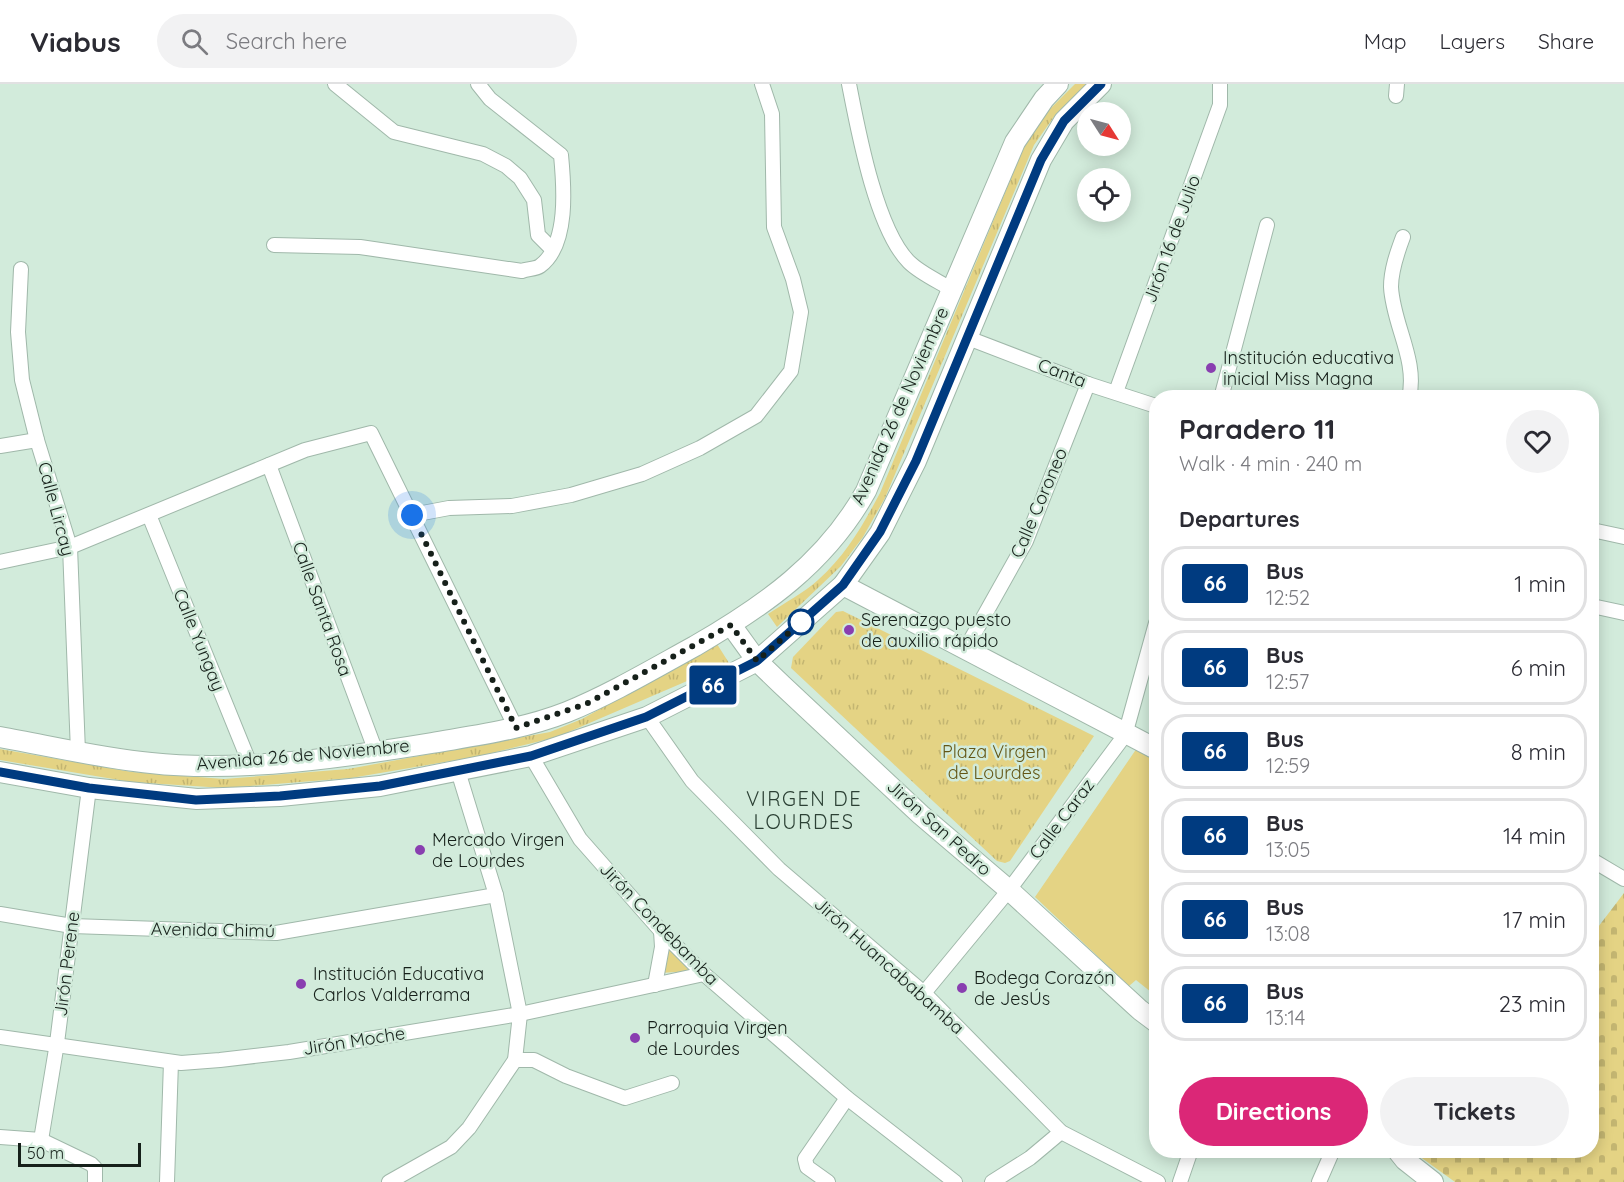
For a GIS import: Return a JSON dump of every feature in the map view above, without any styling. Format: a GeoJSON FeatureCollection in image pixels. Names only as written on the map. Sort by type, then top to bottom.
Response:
{"type":"FeatureCollection","features":[{"type":"Feature","properties":{"kind":"main road","name":"Avenida 26 de Noviembre"},"geometry":{"type":"LineString","coordinates":[[0,737],[151,763],[199,766],[250,764],[376,752],[516,728],[586,704],[731,625],[780,591],[810,566],[854,513],[866,491],[1015,142],[1044,99],[1058,84]]}},
{"type":"Feature","properties":{"kind":"main road","name":"Avenida 26 de Noviembre"},"geometry":{"type":"LineString","coordinates":[[0,772],[89,788],[196,800],[280,796],[380,786],[531,756],[646,717],[757,661],[843,585],[880,532],[916,461],[1041,160],[1064,121],[1101,84]]}},
{"type":"Feature","properties":{"kind":"main road"},"geometry":{"type":"LineString","coordinates":[[843,585],[1149,746]]}},
{"type":"Feature","properties":{"kind":"main road","name":"Jirón San Pedro"},"geometry":{"type":"LineString","coordinates":[[731,625],[757,661],[921,815],[1009,890],[1149,1017]]}},
{"type":"Feature","properties":{"kind":"main road"},"geometry":{"type":"LineString","coordinates":[[1403,1158],[1433,1182]]}},
{"type":"Feature","properties":{"kind":"street"},"geometry":{"type":"LineString","coordinates":[[335,84],[394,132],[483,154],[506,166],[520,178],[534,200],[538,235],[552,249]]}},
{"type":"Feature","properties":{"kind":"street"},"geometry":{"type":"LineString","coordinates":[[274,245],[360,247],[522,270],[539,267],[552,249],[562,225],[565,195],[561,155],[490,99],[478,84]]}},
{"type":"Feature","properties":{"kind":"street"},"geometry":{"type":"LineString","coordinates":[[412,515],[449,508],[512,506],[571,495],[642,474],[700,448],[756,416],[791,370],[801,312],[793,279],[774,227],[772,114],[762,84]]}},
{"type":"Feature","properties":{"kind":"street","name":"Jirón 16 de Julio"},"geometry":{"type":"LineString","coordinates":[[1116,392],[1220,105],[1220,84]]}},
{"type":"Feature","properties":{"kind":"street"},"geometry":{"type":"LineString","coordinates":[[850,85],[864,155],[889,231],[909,262],[951,289]]}},
{"type":"Feature","properties":{"kind":"street"},"geometry":{"type":"LineString","coordinates":[[1223,390],[1267,225]]}},
{"type":"Feature","properties":{"kind":"street"},"geometry":{"type":"LineString","coordinates":[[1403,237],[1396,256],[1391,286],[1413,383],[1411,390]]}},
{"type":"Feature","properties":{"kind":"street","name":"Calle Lircay"},"geometry":{"type":"LineString","coordinates":[[21,269],[18,332],[22,380],[37,440],[70,548],[78,752]]}},
{"type":"Feature","properties":{"kind":"street","name":"Canta"},"geometry":{"type":"LineString","coordinates":[[968,338],[1088,384],[1149,404]]}},
{"type":"Feature","properties":{"kind":"street","name":"Calle Coroneo"},"geometry":{"type":"LineString","coordinates":[[965,650],[1026,541],[1088,384]]}},
{"type":"Feature","properties":{"kind":"street"},"geometry":{"type":"LineString","coordinates":[[0,562],[70,548],[305,450],[371,433],[516,728]]}},
{"type":"Feature","properties":{"kind":"street"},"geometry":{"type":"LineString","coordinates":[[0,446],[37,440]]}},
{"type":"Feature","properties":{"kind":"street","name":"Calle Santa Rosa"},"geometry":{"type":"LineString","coordinates":[[269,465],[376,752]]}},
{"type":"Feature","properties":{"kind":"street","name":"Calle Yungay"},"geometry":{"type":"LineString","coordinates":[[149,515],[250,764]]}},
{"type":"Feature","properties":{"kind":"street"},"geometry":{"type":"LineString","coordinates":[[1599,532],[1624,537]]}},
{"type":"Feature","properties":{"kind":"street"},"geometry":{"type":"LineString","coordinates":[[1599,608],[1624,613]]}},
{"type":"Feature","properties":{"kind":"street","name":"Calle Caraz"},"geometry":{"type":"LineString","coordinates":[[924,993],[1009,890],[1125,735],[1149,648]]}},
{"type":"Feature","properties":{"kind":"street","name":"Jirón Huancababamba"},"geometry":{"type":"LineString","coordinates":[[646,717],[692,781],[779,868],[924,993],[1061,1132],[1158,1182]]}},
{"type":"Feature","properties":{"kind":"street","name":"Jirón Condebamba"},"geometry":{"type":"LineString","coordinates":[[531,756],[580,839],[661,931],[704,974],[847,1098],[955,1182]]}},
{"type":"Feature","properties":{"kind":"street"},"geometry":{"type":"LineString","coordinates":[[389,1182],[407,1177],[451,1147],[469,1128],[515,1060],[520,1014],[496,895],[458,771]]}},
{"type":"Feature","properties":{"kind":"street","name":"Jirón Perene"},"geometry":{"type":"LineString","coordinates":[[41,1140],[57,1043],[89,788]]}},
{"type":"Feature","properties":{"kind":"street"},"geometry":{"type":"LineString","coordinates":[[1599,864],[1624,879]]}},
{"type":"Feature","properties":{"kind":"street","name":"Avenida Chimú"},"geometry":{"type":"LineString","coordinates":[[0,914],[72,926],[276,933],[496,895]]}},
{"type":"Feature","properties":{"kind":"street"},"geometry":{"type":"LineString","coordinates":[[655,985],[662,947],[661,931]]}},
{"type":"Feature","properties":{"kind":"street","name":"Jirón Moche"},"geometry":{"type":"LineString","coordinates":[[0,1037],[57,1043],[171,1062],[220,1060],[289,1052],[520,1014],[704,974]]}},
{"type":"Feature","properties":{"kind":"street"},"geometry":{"type":"LineString","coordinates":[[515,1060],[534,1060],[566,1076],[625,1098],[672,1083]]}},
{"type":"Feature","properties":{"kind":"street"},"geometry":{"type":"LineString","coordinates":[[167,1182],[171,1062]]}},
{"type":"Feature","properties":{"kind":"street"},"geometry":{"type":"LineString","coordinates":[[828,1182],[807,1167],[805,1160],[847,1098]]}},
{"type":"Feature","properties":{"kind":"street"},"geometry":{"type":"LineString","coordinates":[[992,1182],[1030,1158],[1061,1132]]}},
{"type":"Feature","properties":{"kind":"street"},"geometry":{"type":"LineString","coordinates":[[0,1137],[41,1140],[92,1164],[95,1168],[95,1182]]}},
{"type":"Feature","properties":{"kind":"street"},"geometry":{"type":"LineString","coordinates":[[1180,1182],[1188,1158]]}},
{"type":"Feature","properties":{"kind":"street"},"geometry":{"type":"LineString","coordinates":[[1319,1182],[1330,1158]]}},
{"type":"Feature","properties":{"kind":"green space"},"geometry":{"type":"Polygon","coordinates":[[[1075,84],[1086,84],[1056,114],[1034,145],[885,498],[863,537],[841,566],[777,627],[768,614],[807,589],[828,570],[853,539],[874,505],[1027,140],[1050,109],[1075,84]]]}},
{"type":"Feature","properties":{"kind":"green space","name":"Plaza Virgen de Lourdes"},"geometry":{"type":"Polygon","coordinates":[[[843,611],[1094,736],[1010,861],[1005,863],[997,861],[791,668],[793,657],[836,612],[843,611]]]}},
{"type":"Feature","properties":{"kind":"green space"},"geometry":{"type":"Polygon","coordinates":[[[717,644],[729,663],[557,737],[480,756],[351,778],[224,788],[131,782],[0,760],[0,749],[132,772],[224,779],[348,769],[550,732],[582,719],[717,644]]]}},
{"type":"Feature","properties":{"kind":"green space"},"geometry":{"type":"Polygon","coordinates":[[[1137,748],[1149,757],[1149,990],[1136,980],[1129,986],[1035,897],[1137,748]]]}},
{"type":"Feature","properties":{"kind":"green space"},"geometry":{"type":"Polygon","coordinates":[[[1624,893],[1624,1182],[1455,1182],[1422,1158],[1599,1158],[1599,926],[1624,893]]]}},
{"type":"Feature","properties":{"kind":"green space"},"geometry":{"type":"Polygon","coordinates":[[[668,948],[690,971],[661,973],[668,948]]]}},
{"type":"Feature","properties":{"kind":"bus line","name":"66"},"geometry":{"type":"LineString","coordinates":[[0,772],[89,788],[196,800],[280,796],[380,786],[531,756],[646,717],[757,661],[843,585],[880,532],[916,461],[1041,160],[1064,121],[1101,84]]}},
{"type":"Feature","properties":{"kind":"place","name":"Institución educativa inicial Miss Magna"},"geometry":{"type":"Point","coordinates":[1211,368]}},
{"type":"Feature","properties":{"kind":"place","name":"Serenazgo puesto de auxilio rápido"},"geometry":{"type":"Point","coordinates":[849,630]}},
{"type":"Feature","properties":{"kind":"place","name":"Mercado Virgen de Lourdes"},"geometry":{"type":"Point","coordinates":[420,850]}},
{"type":"Feature","properties":{"kind":"place","name":"Institución Educativa Carlos Valderrama"},"geometry":{"type":"Point","coordinates":[301,984]}},
{"type":"Feature","properties":{"kind":"place","name":"Bodega Corazón de JesÚs"},"geometry":{"type":"Point","coordinates":[962,988]}},
{"type":"Feature","properties":{"kind":"place","name":"Parroquia Virgen de Lourdes"},"geometry":{"type":"Point","coordinates":[635,1038]}},
{"type":"Feature","properties":{"kind":"district","name":"VIRGEN DE LOURDES"},"geometry":{"type":"Point","coordinates":[804,810]}},
{"type":"Feature","properties":{"kind":"route"},"geometry":{"type":"LineString","coordinates":[[412,515],[516,728],[542,721],[586,704],[731,625],[757,661],[808,616],[801,622]]}}]}
